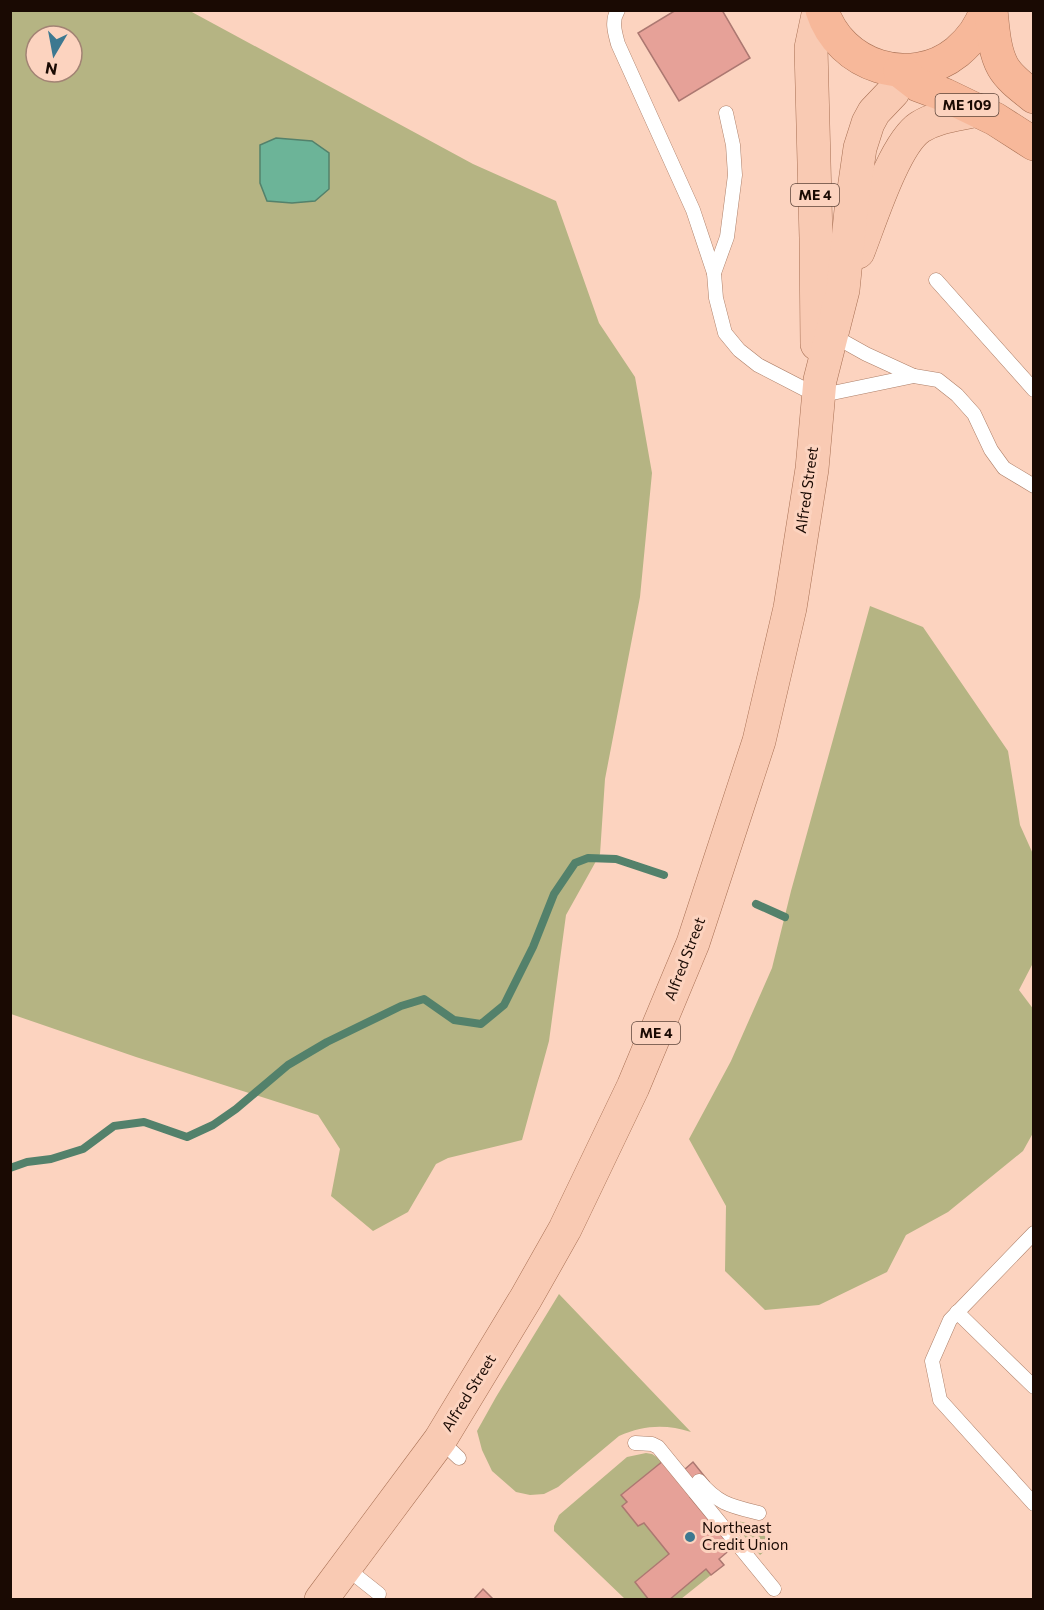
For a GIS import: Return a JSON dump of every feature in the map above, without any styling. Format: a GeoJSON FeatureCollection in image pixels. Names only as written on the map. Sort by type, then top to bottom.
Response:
{"type":"FeatureCollection","features":[{"type":"Feature","properties":{"kind":"highway","name":"ME 109"},"geometry":{"type":"LineString","coordinates":[[821,10],[831,31],[849,51],[861,59],[873,65],[900,71],[918,85],[978,110],[1034,144]]}},
{"type":"Feature","properties":{"kind":"highway"},"geometry":{"type":"LineString","coordinates":[[900,71],[917,70],[951,57],[976,31],[986,10]]}},
{"type":"Feature","properties":{"kind":"highway","name":"ME 109"},"geometry":{"type":"LineString","coordinates":[[991,10],[997,51],[1003,66],[1010,76],[1034,97]]}},
{"type":"Feature","properties":{"kind":"main road","name":"Alfred Street"},"geometry":{"type":"LineString","coordinates":[[819,388],[811,48],[821,10]]}},
{"type":"Feature","properties":{"kind":"main road","name":"Alfred Street"},"geometry":{"type":"LineString","coordinates":[[321,1599],[345,1568],[450,1449],[526,1298],[565,1229],[633,1087],[693,943],[759,741],[790,608],[812,469],[819,388],[843,290],[860,148],[868,123],[874,112],[893,92],[900,71]]}},
{"type":"Feature","properties":{"kind":"main road"},"geometry":{"type":"LineString","coordinates":[[843,290],[891,167],[910,136],[918,128],[942,116],[978,110]]}},
{"type":"Feature","properties":{"kind":"lane"},"geometry":{"type":"LineString","coordinates":[[618,10],[614,26],[618,44],[693,210],[714,273],[716,298],[725,333],[739,350],[758,365],[819,388],[914,376]]}},
{"type":"Feature","properties":{"kind":"lane"},"geometry":{"type":"LineString","coordinates":[[714,273],[727,237],[735,175],[733,145],[726,113]]}},
{"type":"Feature","properties":{"kind":"lane"},"geometry":{"type":"LineString","coordinates":[[936,280],[1034,390]]}},
{"type":"Feature","properties":{"kind":"lane"},"geometry":{"type":"LineString","coordinates":[[831,334],[866,354],[914,376],[938,380],[957,395],[974,414],[990,450],[1005,468],[1034,486]]}},
{"type":"Feature","properties":{"kind":"lane"},"geometry":{"type":"LineString","coordinates":[[1034,1233],[950,1320],[932,1361],[940,1400],[1034,1504]]}},
{"type":"Feature","properties":{"kind":"lane"},"geometry":{"type":"LineString","coordinates":[[957,1312],[1034,1388]]}},
{"type":"Feature","properties":{"kind":"lane"},"geometry":{"type":"LineString","coordinates":[[635,1443],[652,1444],[680,1459],[709,1493],[718,1508],[722,1524]]}},
{"type":"Feature","properties":{"kind":"lane"},"geometry":{"type":"LineString","coordinates":[[658,1447],[774,1589]]}},
{"type":"Feature","properties":{"kind":"lane"},"geometry":{"type":"LineString","coordinates":[[709,1493],[718,1500],[735,1507],[759,1513]]}},
{"type":"Feature","properties":{"kind":"lane"},"geometry":{"type":"LineString","coordinates":[[345,1568],[379,1594]]}},
{"type":"Feature","properties":{"kind":"shaded area"},"geometry":{"type":"Polygon","coordinates":[[[11,11],[190,11],[473,164],[556,201],[599,323],[635,377],[652,473],[640,597],[605,779],[600,854],[566,915],[549,1041],[522,1140],[448,1158],[436,1164],[408,1212],[373,1231],[331,1196],[340,1149],[318,1115],[11,1014],[11,11]]]}},
{"type":"Feature","properties":{"kind":"shaded area"},"geometry":{"type":"Polygon","coordinates":[[[276,138],[312,141],[329,153],[329,189],[315,201],[292,203],[267,201],[260,183],[260,145],[276,138]]]}},
{"type":"Feature","properties":{"kind":"shaded area"},"geometry":{"type":"Polygon","coordinates":[[[870,606],[923,627],[1008,751],[1020,825],[1033,854],[1033,963],[1019,990],[1034,1010],[1033,1133],[1023,1151],[948,1212],[906,1235],[887,1272],[819,1305],[765,1310],[725,1271],[726,1206],[689,1139],[731,1061],[772,968],[870,606]]]}},
{"type":"Feature","properties":{"kind":"shaded area"},"geometry":{"type":"Polygon","coordinates":[[[559,1294],[691,1432],[655,1427],[628,1432],[619,1436],[558,1487],[544,1494],[530,1495],[516,1492],[492,1471],[482,1450],[477,1431],[559,1294]]]}},
{"type":"Feature","properties":{"kind":"shaded area"},"geometry":{"type":"Polygon","coordinates":[[[646,1453],[663,1461],[621,1495],[627,1502],[622,1506],[638,1526],[644,1523],[669,1554],[635,1582],[649,1599],[625,1599],[554,1531],[554,1526],[559,1515],[627,1457],[646,1453]]]}},
{"type":"Feature","properties":{"kind":"shaded area"},"geometry":{"type":"Polygon","coordinates":[[[731,1520],[755,1527],[771,1546],[760,1555],[731,1520]]]}},
{"type":"Feature","properties":{"kind":"shaded area"},"geometry":{"type":"Polygon","coordinates":[[[706,1569],[711,1575],[681,1599],[669,1600],[706,1569]]]}},
{"type":"Feature","properties":{"kind":"building"},"geometry":{"type":"Polygon","coordinates":[[[676,10],[722,10],[750,58],[679,101],[638,33],[676,10]]]}},
{"type":"Feature","properties":{"kind":"building","name":"Northeast Credit Union"},"geometry":{"type":"Polygon","coordinates":[[[663,1461],[676,1477],[693,1462],[709,1482],[690,1497],[732,1548],[719,1559],[724,1565],[711,1575],[706,1569],[669,1600],[649,1600],[635,1582],[669,1554],[644,1523],[638,1526],[622,1506],[627,1502],[621,1495],[663,1461]]]}},
{"type":"Feature","properties":{"kind":"building"},"geometry":{"type":"Polygon","coordinates":[[[483,1589],[494,1600],[473,1600],[483,1589]]]}},
{"type":"Feature","properties":{"kind":"waterway"},"geometry":{"type":"LineString","coordinates":[[10,1168],[83,1149],[114,1126],[144,1122],[187,1137],[213,1125],[236,1109],[288,1065],[327,1042],[401,1006],[424,999],[454,1020],[481,1024],[504,1005],[533,947],[554,894],[575,863],[588,858],[616,859],[664,875]]}},
{"type":"Feature","properties":{"kind":"waterway"},"geometry":{"type":"LineString","coordinates":[[756,904],[785,917]]}},
{"type":"Feature","properties":{"kind":"place","name":"Northeast Credit Union"},"geometry":{"type":"Point","coordinates":[690,1537]}}]}
